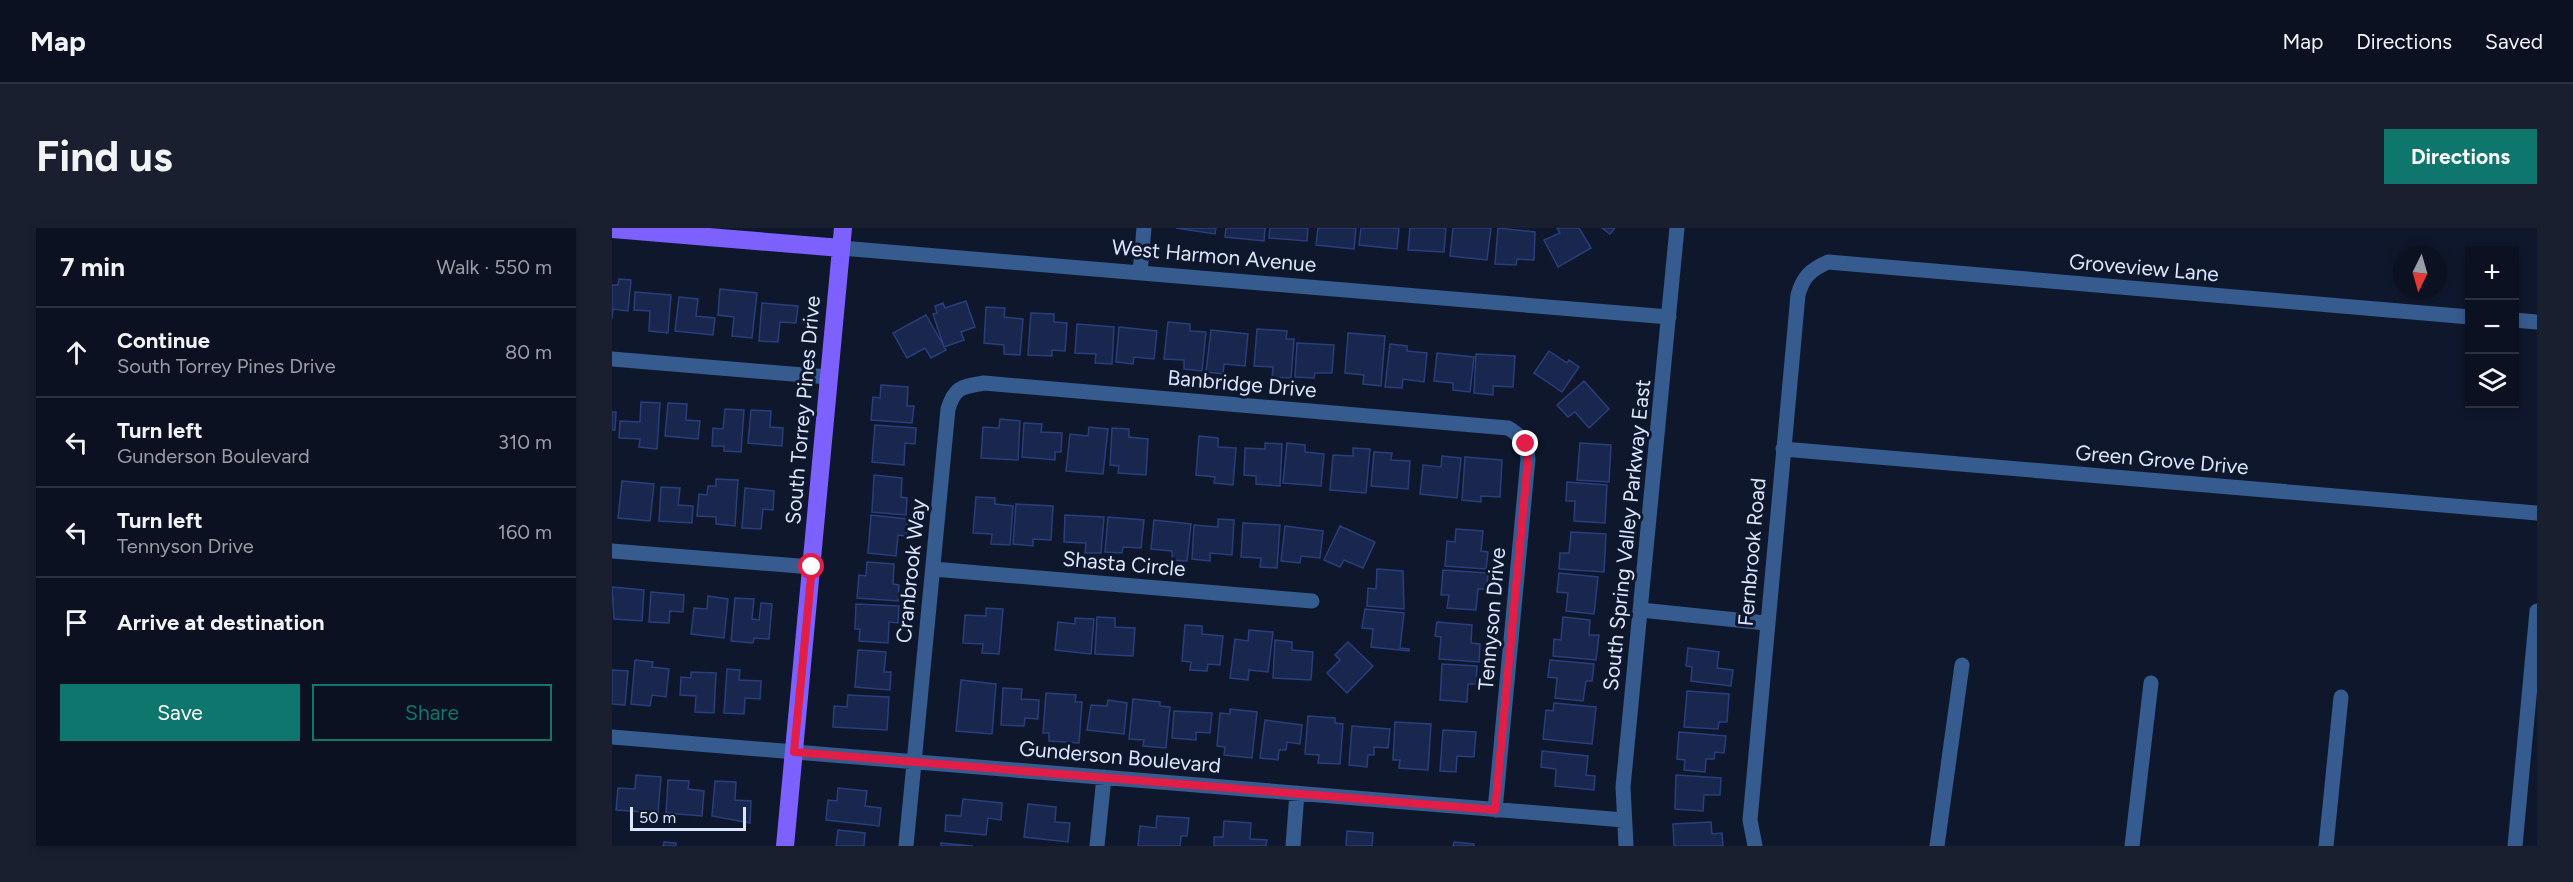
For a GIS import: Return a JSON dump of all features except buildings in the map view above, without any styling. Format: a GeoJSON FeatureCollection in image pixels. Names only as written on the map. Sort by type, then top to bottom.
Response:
{"type":"FeatureCollection","features":[{"type":"Feature","properties":{"kind":"main road","name":"South Torrey Pines Drive"},"geometry":{"type":"LineString","coordinates":[[785,846],[843,228]]}},
{"type":"Feature","properties":{"kind":"main road","name":"West Harmon Avenue"},"geometry":{"type":"LineString","coordinates":[[612,229],[841,248]]}},
{"type":"Feature","properties":{"kind":"street"},"geometry":{"type":"LineString","coordinates":[[1140,273],[1144,228]]}},
{"type":"Feature","properties":{"kind":"street","name":"South Spring Valley Parkway East"},"geometry":{"type":"LineString","coordinates":[[1626,846],[1623,787],[1677,228]]}},
{"type":"Feature","properties":{"kind":"street","name":"West Harmon Avenue"},"geometry":{"type":"LineString","coordinates":[[841,248],[1669,317]]}},
{"type":"Feature","properties":{"kind":"street","name":"Groveview Lane"},"geometry":{"type":"LineString","coordinates":[[1815,268],[1828,262],[2465,316]]}},
{"type":"Feature","properties":{"kind":"street","name":"Fernbrook Road"},"geometry":{"type":"LineString","coordinates":[[1755,846],[1750,820],[1766,623],[1798,296],[1803,278],[1815,268]]}},
{"type":"Feature","properties":{"kind":"street"},"geometry":{"type":"LineString","coordinates":[[2519,320],[2537,322]]}},
{"type":"Feature","properties":{"kind":"street"},"geometry":{"type":"LineString","coordinates":[[612,359],[828,377]]}},
{"type":"Feature","properties":{"kind":"street","name":"Banbridge Drive"},"geometry":{"type":"LineString","coordinates":[[960,388],[984,383],[1508,428],[1519,434]]}},
{"type":"Feature","properties":{"kind":"street","name":"Cranbrook Way"},"geometry":{"type":"LineString","coordinates":[[906,846],[948,409],[952,397],[960,388]]}},
{"type":"Feature","properties":{"kind":"street","name":"Tennyson Drive"},"geometry":{"type":"LineString","coordinates":[[1495,810],[1528,459],[1526,444],[1519,434]]}},
{"type":"Feature","properties":{"kind":"street","name":"Green Grove Drive"},"geometry":{"type":"LineString","coordinates":[[1783,449],[2537,513]]}},
{"type":"Feature","properties":{"kind":"street"},"geometry":{"type":"LineString","coordinates":[[612,551],[812,567]]}},
{"type":"Feature","properties":{"kind":"street","name":"Shasta Circle"},"geometry":{"type":"LineString","coordinates":[[933,569],[1312,601]]}},
{"type":"Feature","properties":{"kind":"street"},"geometry":{"type":"LineString","coordinates":[[1641,610],[1766,623]]}},
{"type":"Feature","properties":{"kind":"street"},"geometry":{"type":"LineString","coordinates":[[2515,846],[2537,611]]}},
{"type":"Feature","properties":{"kind":"street"},"geometry":{"type":"LineString","coordinates":[[1937,846],[1962,665]]}},
{"type":"Feature","properties":{"kind":"street"},"geometry":{"type":"LineString","coordinates":[[2132,846],[2151,683]]}},
{"type":"Feature","properties":{"kind":"street"},"geometry":{"type":"LineString","coordinates":[[2326,846],[2341,696]]}},
{"type":"Feature","properties":{"kind":"street","name":"Gunderson Boulevard"},"geometry":{"type":"LineString","coordinates":[[612,737],[1624,820]]}},
{"type":"Feature","properties":{"kind":"street"},"geometry":{"type":"LineString","coordinates":[[1097,846],[1104,777]]}},
{"type":"Feature","properties":{"kind":"street"},"geometry":{"type":"LineString","coordinates":[[1293,846],[1297,793]]}},
{"type":"Feature","properties":{"kind":"route"},"geometry":{"type":"LineString","coordinates":[[812,567],[794,752],[1495,810],[1528,459],[1526,444]]}}]}
